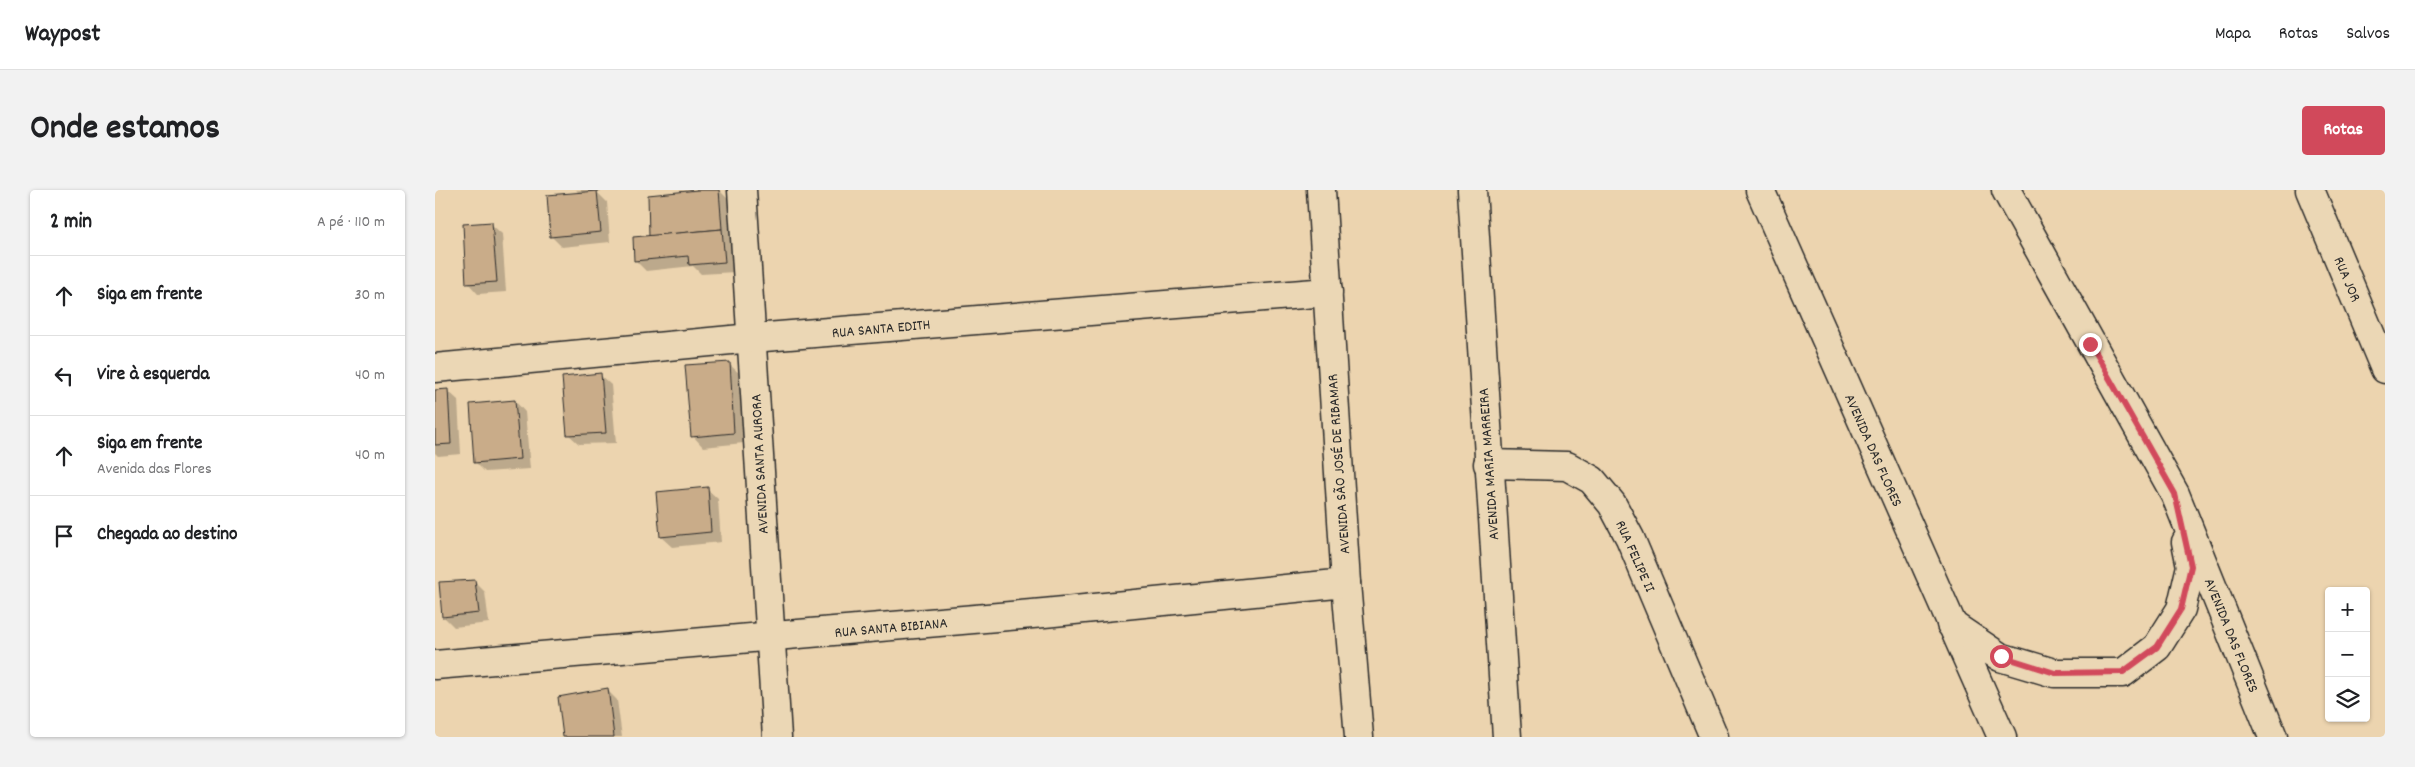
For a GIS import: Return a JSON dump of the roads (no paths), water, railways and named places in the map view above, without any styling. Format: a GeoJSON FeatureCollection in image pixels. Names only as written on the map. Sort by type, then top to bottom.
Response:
{"type":"FeatureCollection","features":[{"type":"Feature","properties":{"kind":"street","name":"AVENIDA SANTA AURORA"},"geometry":{"type":"LineString","coordinates":[[742,190],[777,737]]}},
{"type":"Feature","properties":{"kind":"street","name":"AVENIDA SÃO JOSÉ DE RIBAMAR"},"geometry":{"type":"LineString","coordinates":[[1321,190],[1346,583],[1359,737]]}},
{"type":"Feature","properties":{"kind":"street","name":"AVENIDA MARIA MARREIRA"},"geometry":{"type":"LineString","coordinates":[[1472,190],[1488,464],[1507,737]]}},
{"type":"Feature","properties":{"kind":"street","name":"AVENIDA DAS FLORES"},"geometry":{"type":"LineString","coordinates":[[1760,190],[2002,737]]}},
{"type":"Feature","properties":{"kind":"street","name":"AVENIDA DAS FLORES"},"geometry":{"type":"LineString","coordinates":[[2006,190],[2175,494],[2273,737]]}},
{"type":"Feature","properties":{"kind":"street","name":"RUA JOR"},"geometry":{"type":"LineString","coordinates":[[2310,190],[2385,368]]}},
{"type":"Feature","properties":{"kind":"street","name":"RUA SANTA EDITH"},"geometry":{"type":"LineString","coordinates":[[435,368],[752,338],[1328,292]]}},
{"type":"Feature","properties":{"kind":"street","name":"RUA FELIPE II"},"geometry":{"type":"LineString","coordinates":[[1488,464],[1567,466],[1592,480],[1612,504],[1630,538],[1714,737]]}},
{"type":"Feature","properties":{"kind":"street"},"geometry":{"type":"LineString","coordinates":[[1951,624],[2001,656],[2055,673],[2123,672],[2157,647],[2181,609],[2191,566],[2175,494]]}},
{"type":"Feature","properties":{"kind":"street","name":"RUA SANTA BIBIANA"},"geometry":{"type":"LineString","coordinates":[[435,664],[1044,613],[1346,583]]}}]}
